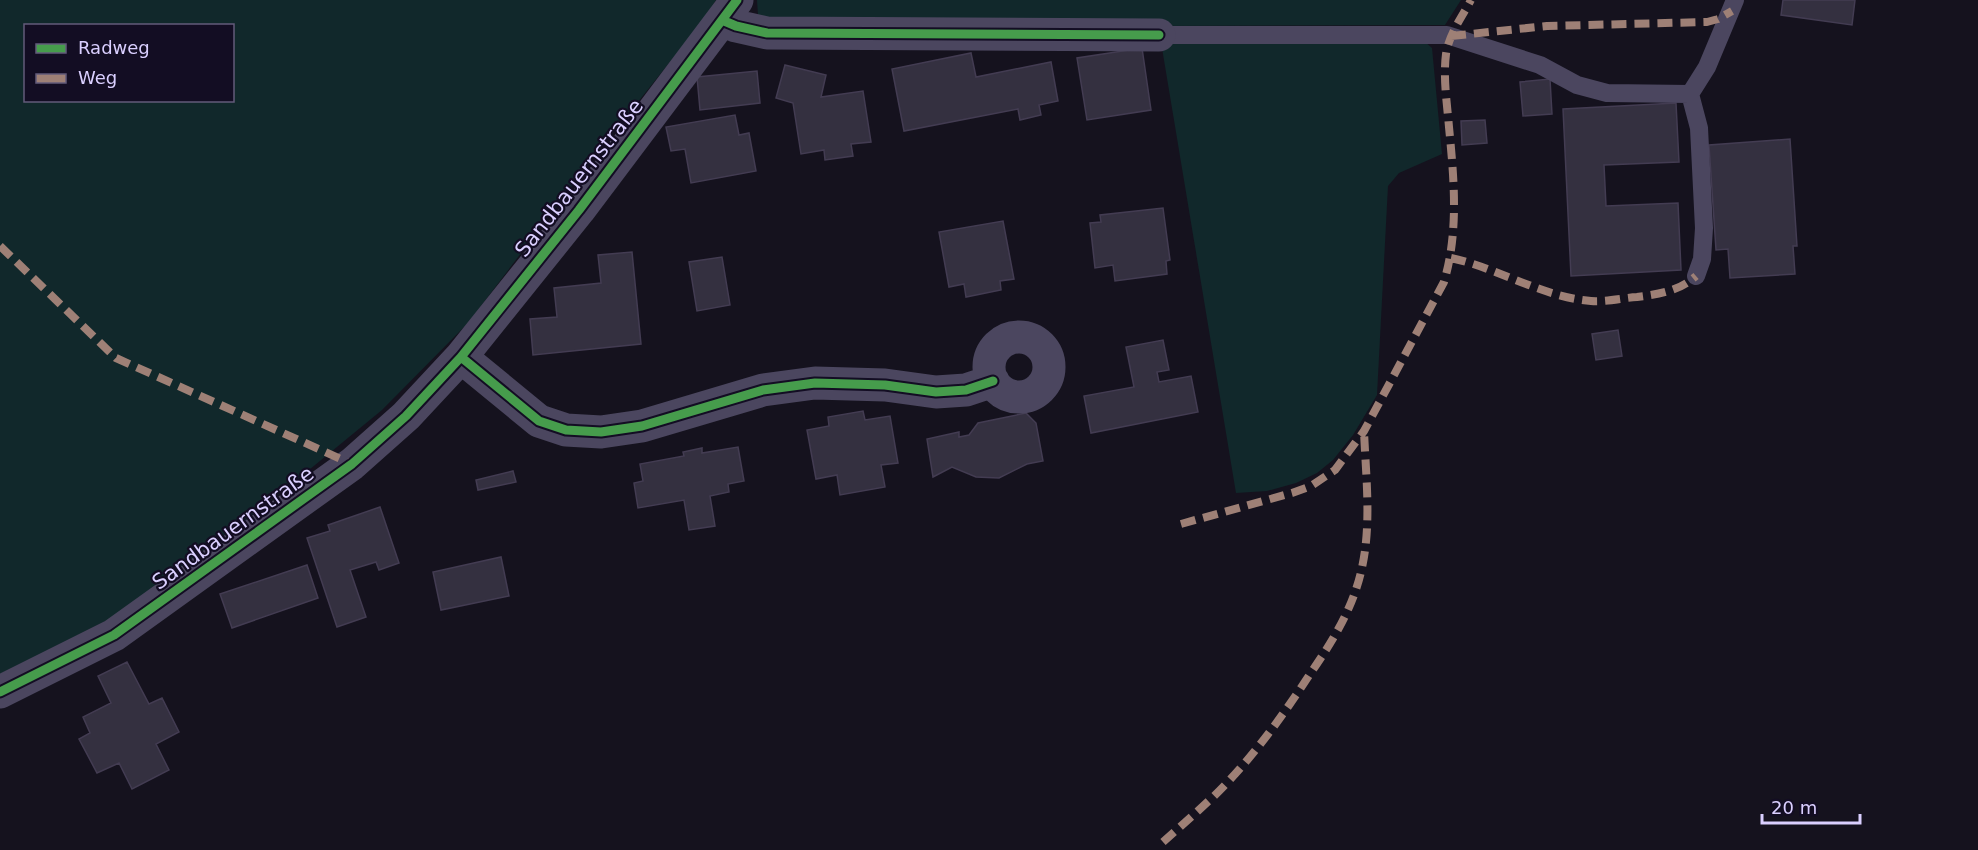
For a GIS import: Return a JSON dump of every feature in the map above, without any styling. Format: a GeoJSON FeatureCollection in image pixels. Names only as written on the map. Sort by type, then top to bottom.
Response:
{"type":"FeatureCollection","features":[{"type":"Feature","properties":{"kind":"street","name":"Sandbauernstraße"},"geometry":{"type":"LineString","coordinates":[[730,10],[736,27],[767,33],[1159,35]]}},
{"type":"Feature","properties":{"kind":"street","name":"Sandbauernstraße"},"geometry":{"type":"LineString","coordinates":[[0,692],[114,635],[352,464],[406,416],[461,357],[579,210],[730,10]]}},
{"type":"Feature","properties":{"kind":"street"},"geometry":{"type":"LineString","coordinates":[[461,357],[539,421],[566,430],[601,432],[642,426],[763,390],[815,383],[885,385],[936,392],[966,390],[993,381]]}},
{"type":"Feature","properties":{"kind":"lane"},"geometry":{"type":"LineString","coordinates":[[1696,276],[1702,259],[1704,228],[1699,129],[1690,94],[1707,67],[1735,0]]}},
{"type":"Feature","properties":{"kind":"lane"},"geometry":{"type":"LineString","coordinates":[[1159,35],[1447,35],[1540,64],[1576,86],[1607,93],[1690,94]]}},
{"type":"Feature","properties":{"kind":"green space"},"geometry":{"type":"Polygon","coordinates":[[[0,0],[716,0],[702,22],[597,153],[468,323],[382,410],[287,488],[159,586],[108,620],[0,674],[0,0]]]}},
{"type":"Feature","properties":{"kind":"green space"},"geometry":{"type":"Polygon","coordinates":[[[757,0],[1461,0],[1445,25],[1158,26],[768,23],[758,15],[757,0]]]}},
{"type":"Feature","properties":{"kind":"green space"},"geometry":{"type":"Polygon","coordinates":[[[1424,41],[1432,48],[1442,154],[1399,173],[1388,186],[1377,395],[1353,435],[1333,460],[1317,473],[1296,483],[1267,491],[1236,493],[1161,42],[1424,41]]]}},
{"type":"Feature","properties":{"kind":"building"},"geometry":{"type":"Polygon","coordinates":[[[1783,0],[1855,0],[1852,25],[1781,15],[1783,0]]]}},
{"type":"Feature","properties":{"kind":"building"},"geometry":{"type":"Polygon","coordinates":[[[1142,48],[1151,110],[1087,120],[1077,58],[1142,48]]]}},
{"type":"Feature","properties":{"kind":"building"},"geometry":{"type":"Polygon","coordinates":[[[971,53],[976,77],[1051,62],[1058,101],[1039,105],[1041,115],[1020,120],[1018,109],[904,131],[892,69],[971,53]]]}},
{"type":"Feature","properties":{"kind":"building"},"geometry":{"type":"Polygon","coordinates":[[[785,65],[826,75],[821,97],[863,91],[871,142],[851,144],[853,156],[825,160],[824,150],[801,154],[793,103],[776,98],[785,65]]]}},
{"type":"Feature","properties":{"kind":"building"},"geometry":{"type":"Polygon","coordinates":[[[757,71],[760,103],[700,110],[697,77],[757,71]]]}},
{"type":"Feature","properties":{"kind":"building"},"geometry":{"type":"Polygon","coordinates":[[[1550,79],[1552,114],[1523,116],[1520,82],[1550,79]]]}},
{"type":"Feature","properties":{"kind":"building"},"geometry":{"type":"Polygon","coordinates":[[[1676,103],[1679,162],[1604,165],[1606,206],[1678,203],[1681,270],[1571,276],[1563,109],[1676,103]]]}},
{"type":"Feature","properties":{"kind":"building"},"geometry":{"type":"Polygon","coordinates":[[[735,115],[739,135],[749,133],[756,171],[691,183],[685,149],[671,151],[666,127],[735,115]]]}},
{"type":"Feature","properties":{"kind":"building"},"geometry":{"type":"Polygon","coordinates":[[[1485,120],[1487,143],[1462,145],[1461,121],[1485,120]]]}},
{"type":"Feature","properties":{"kind":"building"},"geometry":{"type":"Polygon","coordinates":[[[1790,139],[1797,246],[1793,246],[1795,274],[1730,278],[1728,249],[1716,250],[1709,145],[1790,139]]]}},
{"type":"Feature","properties":{"kind":"building"},"geometry":{"type":"Polygon","coordinates":[[[1163,208],[1170,260],[1166,261],[1167,274],[1115,281],[1113,265],[1095,268],[1090,223],[1101,222],[1100,215],[1163,208]]]}},
{"type":"Feature","properties":{"kind":"building"},"geometry":{"type":"Polygon","coordinates":[[[1003,221],[1014,279],[1000,281],[1001,290],[966,297],[964,284],[949,287],[939,232],[1003,221]]]}},
{"type":"Feature","properties":{"kind":"building"},"geometry":{"type":"Polygon","coordinates":[[[632,252],[641,344],[533,355],[530,319],[557,317],[554,288],[601,283],[598,255],[632,252]]]}},
{"type":"Feature","properties":{"kind":"building"},"geometry":{"type":"Polygon","coordinates":[[[722,257],[730,305],[697,311],[689,262],[722,257]]]}},
{"type":"Feature","properties":{"kind":"building"},"geometry":{"type":"Polygon","coordinates":[[[1618,330],[1622,356],[1596,360],[1592,334],[1618,330]]]}},
{"type":"Feature","properties":{"kind":"building"},"geometry":{"type":"Polygon","coordinates":[[[1163,340],[1169,370],[1157,372],[1159,382],[1191,376],[1198,412],[1091,433],[1084,396],[1134,387],[1126,347],[1163,340]]]}},
{"type":"Feature","properties":{"kind":"building"},"geometry":{"type":"Polygon","coordinates":[[[863,411],[865,420],[890,416],[898,463],[881,465],[885,487],[840,495],[837,475],[816,479],[807,430],[829,426],[828,417],[863,411]]]}},
{"type":"Feature","properties":{"kind":"building"},"geometry":{"type":"Polygon","coordinates":[[[1026,413],[1036,423],[1043,461],[1027,464],[999,478],[976,477],[952,467],[933,477],[927,439],[959,432],[959,437],[969,435],[978,423],[1026,413]]]}},
{"type":"Feature","properties":{"kind":"building"},"geometry":{"type":"Polygon","coordinates":[[[738,447],[744,481],[728,484],[729,492],[710,496],[715,526],[689,530],[684,500],[638,508],[634,483],[643,481],[640,464],[684,456],[683,452],[702,448],[702,453],[738,447]]]}},
{"type":"Feature","properties":{"kind":"building"},"geometry":{"type":"Polygon","coordinates":[[[513,471],[516,482],[478,490],[476,480],[513,471]]]}},
{"type":"Feature","properties":{"kind":"building"},"geometry":{"type":"Polygon","coordinates":[[[380,507],[399,563],[379,570],[376,562],[350,570],[366,617],[337,627],[307,538],[330,531],[328,525],[380,507]]]}},
{"type":"Feature","properties":{"kind":"building"},"geometry":{"type":"Polygon","coordinates":[[[501,557],[509,596],[441,610],[433,572],[501,557]]]}},
{"type":"Feature","properties":{"kind":"building"},"geometry":{"type":"Polygon","coordinates":[[[307,565],[318,598],[232,628],[220,594],[307,565]]]}},
{"type":"Feature","properties":{"kind":"building"},"geometry":{"type":"Polygon","coordinates":[[[127,662],[149,704],[162,698],[179,732],[156,744],[169,770],[132,789],[119,763],[97,773],[79,739],[90,733],[83,717],[111,703],[98,676],[127,662]]]}},
{"type":"Feature","properties":{"kind":"marked path"},"geometry":{"type":"LineString","coordinates":[[1181,524],[1311,486],[1335,470],[1364,431],[1444,282],[1449,263],[1454,205],[1445,63],[1453,33],[1471,0]]}},
{"type":"Feature","properties":{"kind":"marked path"},"geometry":{"type":"LineString","coordinates":[[1451,36],[1547,26],[1707,22],[1732,11]]}},
{"type":"Feature","properties":{"kind":"marked path"},"geometry":{"type":"LineString","coordinates":[[0,246],[116,358],[352,464]]}},
{"type":"Feature","properties":{"kind":"marked path"},"geometry":{"type":"LineString","coordinates":[[1451,258],[1486,268],[1555,294],[1591,301],[1661,293],[1683,285],[1696,276]]}},
{"type":"Feature","properties":{"kind":"marked path"},"geometry":{"type":"LineString","coordinates":[[1163,842],[1214,796],[1253,753],[1318,662],[1347,613],[1361,572],[1366,537],[1364,431]]}},
{"type":"Feature","properties":{"kind":"cycle path"},"geometry":{"type":"LineString","coordinates":[[0,692],[114,635],[352,464],[406,416],[461,357],[579,210],[737,0]]}},
{"type":"Feature","properties":{"kind":"cycle path"},"geometry":{"type":"LineString","coordinates":[[722,20],[736,26],[767,33],[1159,35]]}},
{"type":"Feature","properties":{"kind":"cycle path"},"geometry":{"type":"LineString","coordinates":[[461,357],[539,421],[566,430],[601,432],[642,426],[763,390],[815,383],[885,385],[936,392],[966,390],[993,381]]}}]}
